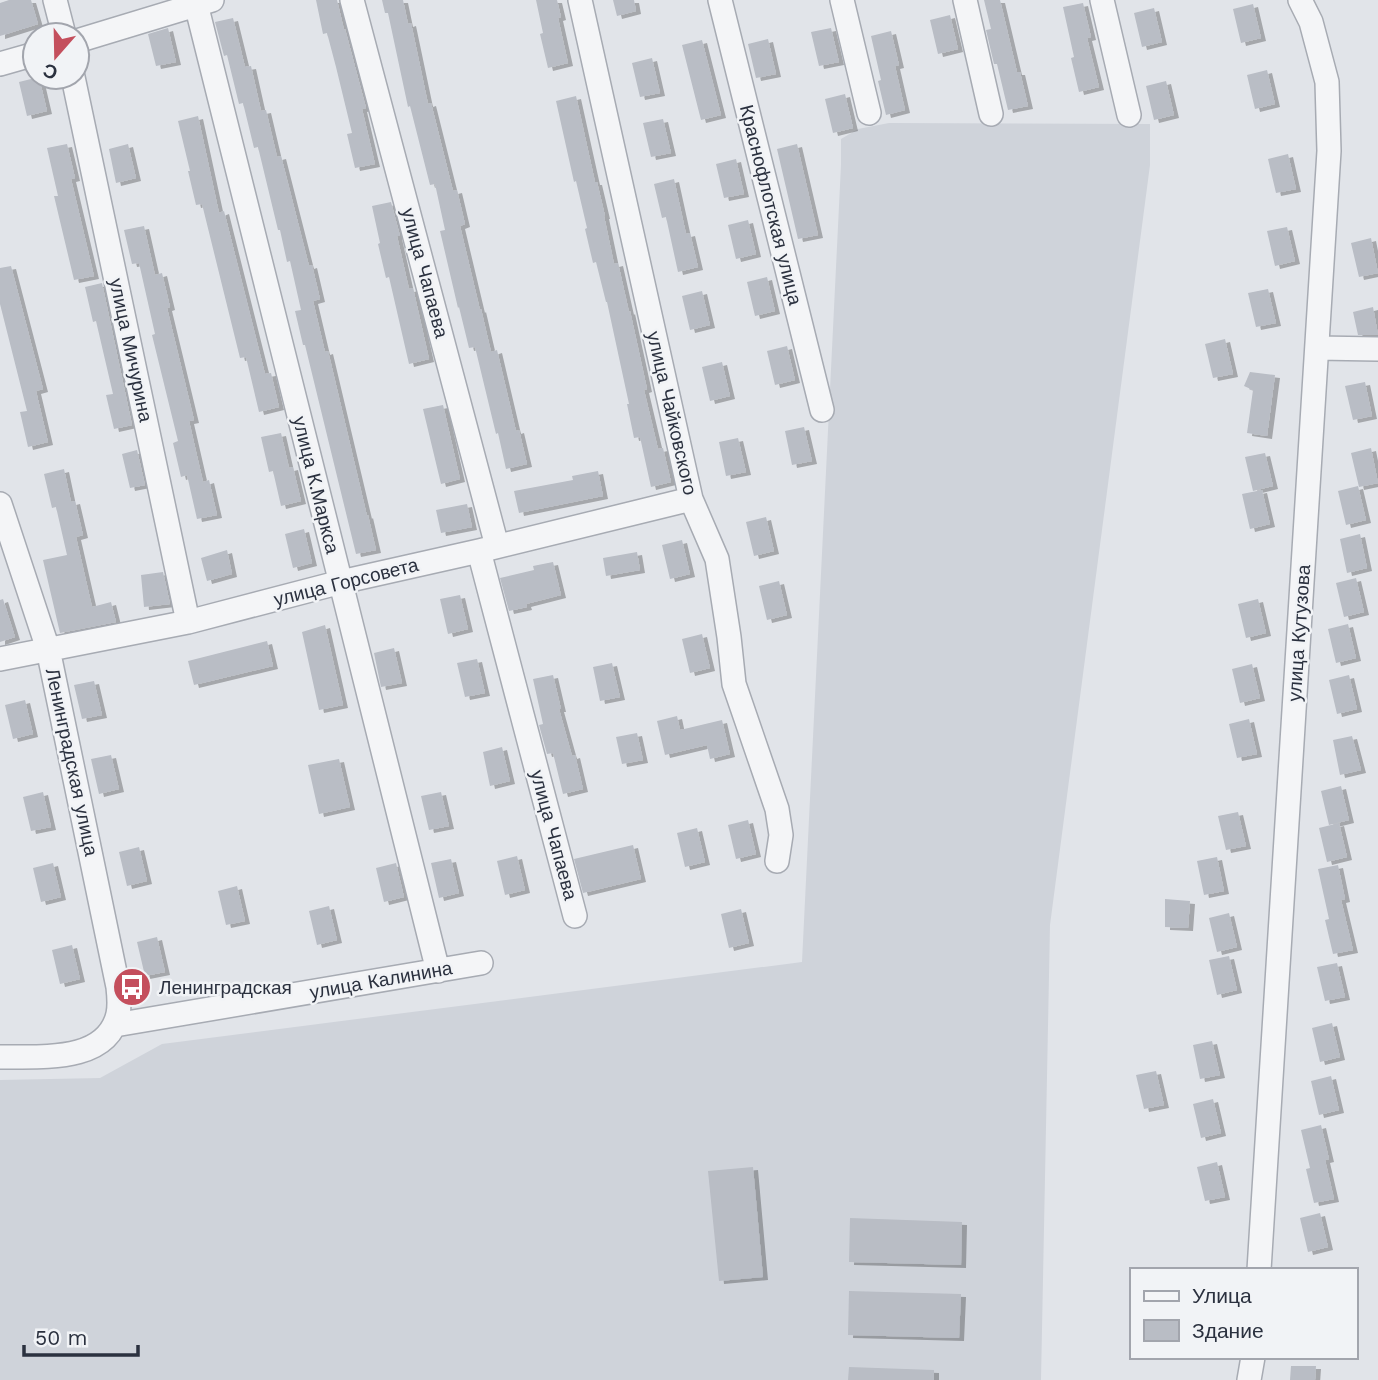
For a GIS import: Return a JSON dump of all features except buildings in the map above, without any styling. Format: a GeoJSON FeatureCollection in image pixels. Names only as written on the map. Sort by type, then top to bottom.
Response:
{"type":"FeatureCollection","features":[{"type":"Feature","properties":{"kind":"street"},"geometry":{"type":"LineString","coordinates":[[55,0],[60,21]]}},
{"type":"Feature","properties":{"kind":"street","name":"улица Чапаева"},"geometry":{"type":"LineString","coordinates":[[352,0],[488,549],[575,916]]}},
{"type":"Feature","properties":{"kind":"street","name":"улица Чайковского"},"geometry":{"type":"LineString","coordinates":[[580,0],[691,499],[717,559],[734,684],[777,809],[781,835],[777,862]]}},
{"type":"Feature","properties":{"kind":"street","name":"Краснофлотская улица"},"geometry":{"type":"LineString","coordinates":[[720,0],[822,410]]}},
{"type":"Feature","properties":{"kind":"street"},"geometry":{"type":"LineString","coordinates":[[842,0],[869,113]]}},
{"type":"Feature","properties":{"kind":"street"},"geometry":{"type":"LineString","coordinates":[[965,0],[991,114]]}},
{"type":"Feature","properties":{"kind":"street"},"geometry":{"type":"LineString","coordinates":[[1102,0],[1129,115]]}},
{"type":"Feature","properties":{"kind":"street","name":"улица Кутузова"},"geometry":{"type":"LineString","coordinates":[[1259,1268],[1329,151],[1327,82],[1311,22],[1300,0]]}},
{"type":"Feature","properties":{"kind":"street"},"geometry":{"type":"LineString","coordinates":[[91,37],[201,2]]}},
{"type":"Feature","properties":{"kind":"street","name":"улица К.Маркса"},"geometry":{"type":"LineString","coordinates":[[201,2],[438,971]]}},
{"type":"Feature","properties":{"kind":"street"},"geometry":{"type":"LineString","coordinates":[[0,64],[21,58]]}},
{"type":"Feature","properties":{"kind":"street","name":"улица Мичурина"},"geometry":{"type":"LineString","coordinates":[[76,91],[188,622]]}},
{"type":"Feature","properties":{"kind":"street"},"geometry":{"type":"LineString","coordinates":[[1317,348],[1378,349]]}},
{"type":"Feature","properties":{"kind":"street","name":"улица Горсовета"},"geometry":{"type":"LineString","coordinates":[[0,659],[188,622],[341,582],[691,499]]}},
{"type":"Feature","properties":{"kind":"street","name":"Ленинградская улица"},"geometry":{"type":"LineString","coordinates":[[0,505],[48,649],[118,987],[119,1007],[114,1025]]}},
{"type":"Feature","properties":{"kind":"street","name":"улица Калинина"},"geometry":{"type":"LineString","coordinates":[[114,1025],[481,963]]}},
{"type":"Feature","properties":{"kind":"street"},"geometry":{"type":"LineString","coordinates":[[0,1056],[80,1052],[96,1045],[108,1035],[114,1025]]}},
{"type":"Feature","properties":{"kind":"street"},"geometry":{"type":"LineString","coordinates":[[1249,1380],[1253,1359]]}},
{"type":"Feature","properties":{"kind":"shaded area"},"geometry":{"type":"Polygon","coordinates":[[[889,123],[1150,124],[1150,165],[1050,925],[1041,1380],[0,1380],[0,1080],[100,1078],[162,1044],[802,962],[841,139],[858,129],[889,123]]]}},
{"type":"Feature","properties":{"kind":"place","name":"Ленинградская"},"geometry":{"type":"Point","coordinates":[132,987]}}]}
